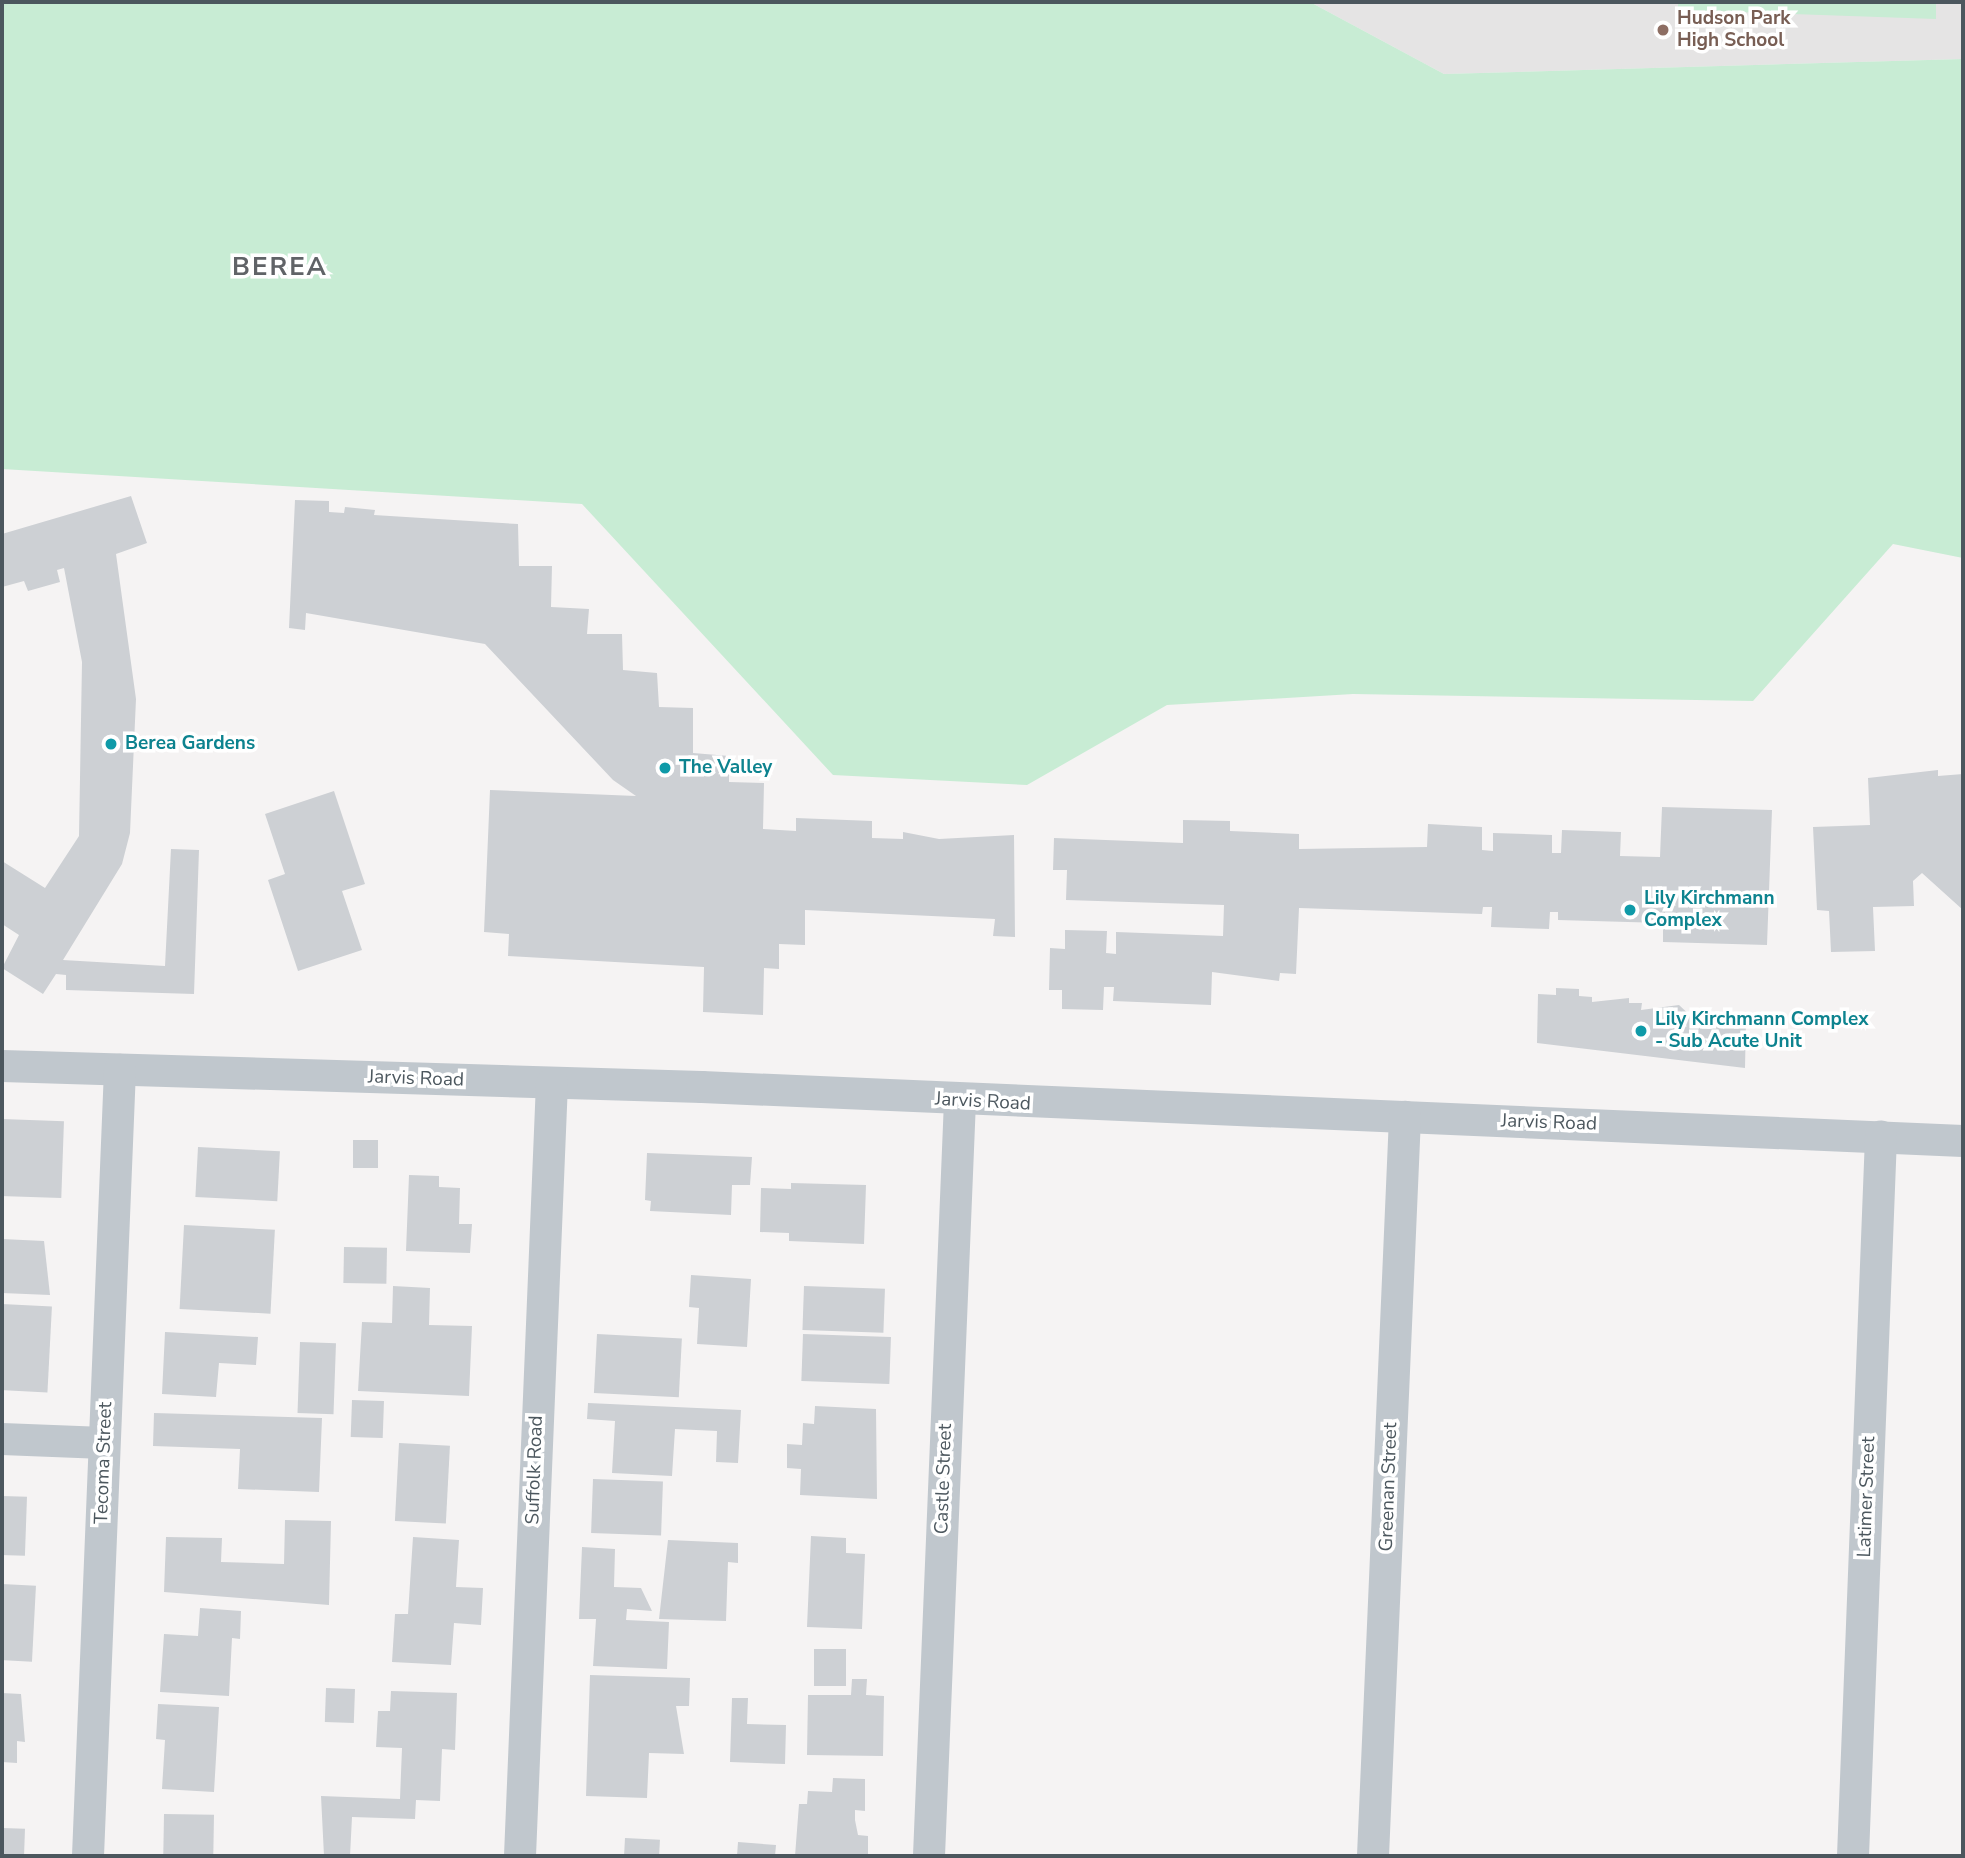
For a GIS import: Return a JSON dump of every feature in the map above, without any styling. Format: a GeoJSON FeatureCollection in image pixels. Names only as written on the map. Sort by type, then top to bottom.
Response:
{"type":"FeatureCollection","features":[{"type":"Feature","properties":{"kind":"street","name":"Jarvis Road"},"geometry":{"type":"LineString","coordinates":[[2,1066],[552,1084],[1963,1141]]}},
{"type":"Feature","properties":{"kind":"street","name":"Tecoma Street"},"geometry":{"type":"LineString","coordinates":[[88,1856],[120,1070]]}},
{"type":"Feature","properties":{"kind":"street","name":"Suffolk Road"},"geometry":{"type":"LineString","coordinates":[[520,1856],[552,1084]]}},
{"type":"Feature","properties":{"kind":"street","name":"Castle Street"},"geometry":{"type":"LineString","coordinates":[[929,1856],[960,1101]]}},
{"type":"Feature","properties":{"kind":"street","name":"Greenan Street"},"geometry":{"type":"LineString","coordinates":[[1373,1856],[1405,1117]]}},
{"type":"Feature","properties":{"kind":"street","name":"Latimer Street"},"geometry":{"type":"LineString","coordinates":[[1853,1856],[1881,1137]]}},
{"type":"Feature","properties":{"kind":"street"},"geometry":{"type":"LineString","coordinates":[[2,1439],[104,1443]]}},
{"type":"Feature","properties":{"kind":"shaded area","name":"Hudson Park High School"},"geometry":{"type":"Polygon","coordinates":[[[1310,2],[1963,2],[1963,59],[1444,74],[1310,2]]]}},
{"type":"Feature","properties":{"kind":"green space"},"geometry":{"type":"Polygon","coordinates":[[[2,2],[1310,2],[1444,74],[1963,59],[1963,558],[1893,544],[1753,701],[1353,694],[1167,705],[1027,785],[833,775],[582,504],[2,469],[2,2]]]}},
{"type":"Feature","properties":{"kind":"green space"},"geometry":{"type":"Polygon","coordinates":[[[1678,2],[1936,2],[1936,19],[1678,10],[1678,2]]]}},
{"type":"Feature","properties":{"kind":"building","name":"Berea Gardens"},"geometry":{"type":"Polygon","coordinates":[[[131,496],[147,543],[116,554],[136,699],[130,833],[122,864],[63,960],[165,966],[171,849],[199,850],[194,994],[66,990],[66,975],[56,974],[43,994],[2,968],[19,935],[2,924],[2,861],[45,888],[79,836],[82,662],[64,568],[57,570],[60,582],[28,591],[24,581],[2,587],[2,534],[131,496]]]}},
{"type":"Feature","properties":{"kind":"building","name":"The Valley"},"geometry":{"type":"Polygon","coordinates":[[[295,500],[329,501],[329,512],[344,513],[345,507],[375,510],[374,515],[518,524],[519,566],[552,566],[551,607],[589,609],[587,634],[622,634],[623,670],[657,673],[659,707],[693,708],[693,753],[729,756],[729,782],[764,783],[763,829],[796,831],[796,818],[872,821],[872,838],[903,839],[903,832],[939,839],[1014,835],[1015,937],[993,936],[995,919],[805,910],[805,945],[779,944],[779,969],[764,968],[763,1015],[703,1012],[704,967],[508,956],[509,934],[484,932],[490,790],[636,796],[613,780],[485,644],[306,613],[305,630],[289,628],[295,500]]]}},
{"type":"Feature","properties":{"kind":"building"},"geometry":{"type":"Polygon","coordinates":[[[1938,770],[1938,776],[1963,774],[1963,910],[1922,873],[1913,881],[1914,906],[1873,907],[1875,951],[1831,952],[1829,911],[1817,910],[1813,827],[1870,825],[1868,778],[1938,770]]]}},
{"type":"Feature","properties":{"kind":"building"},"geometry":{"type":"Polygon","coordinates":[[[334,791],[365,884],[342,891],[362,950],[298,971],[268,880],[285,874],[265,814],[334,791]]]}},
{"type":"Feature","properties":{"kind":"building","name":"Lily Kirchmann Complex"},"geometry":{"type":"Polygon","coordinates":[[[1662,807],[1772,810],[1767,945],[1663,942],[1663,923],[1558,920],[1558,912],[1550,912],[1549,929],[1491,927],[1492,907],[1483,907],[1482,914],[1299,908],[1296,974],[1280,973],[1279,981],[1212,972],[1211,1005],[1113,1001],[1114,987],[1104,987],[1103,1010],[1062,1009],[1062,990],[1049,990],[1050,948],[1065,949],[1065,930],[1107,931],[1106,953],[1116,954],[1116,932],[1223,936],[1224,905],[1066,900],[1067,870],[1053,870],[1054,838],[1183,843],[1183,820],[1230,821],[1230,831],[1299,834],[1299,849],[1427,847],[1428,824],[1482,827],[1482,850],[1493,851],[1493,833],[1552,835],[1552,853],[1561,853],[1562,830],[1621,832],[1620,856],[1660,857],[1662,807]]]}},
{"type":"Feature","properties":{"kind":"building","name":"Lily Kirchmann Complex - Sub Acute Unit"},"geometry":{"type":"Polygon","coordinates":[[[1556,988],[1579,989],[1579,996],[1592,997],[1592,1002],[1629,998],[1629,1003],[1642,1003],[1641,1010],[1679,1005],[1693,1018],[1729,1013],[1729,1019],[1746,1019],[1745,1068],[1537,1043],[1538,994],[1556,995],[1556,988]]]}},
{"type":"Feature","properties":{"kind":"building"},"geometry":{"type":"Polygon","coordinates":[[[2,1119],[64,1121],[61,1198],[2,1196],[2,1119]]]}},
{"type":"Feature","properties":{"kind":"building"},"geometry":{"type":"Polygon","coordinates":[[[353,1140],[378,1140],[378,1168],[353,1168],[353,1140]]]}},
{"type":"Feature","properties":{"kind":"building"},"geometry":{"type":"Polygon","coordinates":[[[198,1147],[280,1151],[277,1201],[195,1197],[198,1147]]]}},
{"type":"Feature","properties":{"kind":"building"},"geometry":{"type":"Polygon","coordinates":[[[647,1153],[752,1157],[750,1185],[732,1185],[731,1215],[650,1211],[651,1201],[645,1200],[647,1153]]]}},
{"type":"Feature","properties":{"kind":"building"},"geometry":{"type":"Polygon","coordinates":[[[409,1175],[439,1176],[439,1187],[460,1188],[459,1224],[472,1224],[470,1253],[406,1251],[409,1175]]]}},
{"type":"Feature","properties":{"kind":"building"},"geometry":{"type":"Polygon","coordinates":[[[791,1183],[866,1185],[864,1244],[789,1241],[789,1233],[760,1232],[761,1188],[791,1189],[791,1183]]]}},
{"type":"Feature","properties":{"kind":"building"},"geometry":{"type":"Polygon","coordinates":[[[184,1225],[275,1230],[270,1314],[180,1309],[184,1225]]]}},
{"type":"Feature","properties":{"kind":"building"},"geometry":{"type":"Polygon","coordinates":[[[2,1239],[44,1241],[50,1295],[2,1293],[2,1239]]]}},
{"type":"Feature","properties":{"kind":"building"},"geometry":{"type":"Polygon","coordinates":[[[344,1247],[387,1248],[386,1284],[343,1283],[344,1247]]]}},
{"type":"Feature","properties":{"kind":"building"},"geometry":{"type":"Polygon","coordinates":[[[691,1275],[751,1279],[747,1347],[697,1344],[699,1308],[689,1307],[691,1275]]]}},
{"type":"Feature","properties":{"kind":"building"},"geometry":{"type":"Polygon","coordinates":[[[393,1286],[430,1288],[429,1325],[472,1326],[469,1396],[358,1391],[362,1322],[392,1323],[393,1286]]]}},
{"type":"Feature","properties":{"kind":"building"},"geometry":{"type":"Polygon","coordinates":[[[804,1286],[885,1289],[883,1333],[802,1330],[804,1286]]]}},
{"type":"Feature","properties":{"kind":"building"},"geometry":{"type":"Polygon","coordinates":[[[2,1304],[52,1307],[47,1392],[2,1390],[2,1304]]]}},
{"type":"Feature","properties":{"kind":"building"},"geometry":{"type":"Polygon","coordinates":[[[165,1332],[258,1337],[256,1365],[219,1363],[216,1397],[162,1394],[165,1332]]]}},
{"type":"Feature","properties":{"kind":"building"},"geometry":{"type":"Polygon","coordinates":[[[597,1334],[682,1338],[679,1397],[594,1393],[597,1334]]]}},
{"type":"Feature","properties":{"kind":"building"},"geometry":{"type":"Polygon","coordinates":[[[803,1334],[891,1337],[889,1384],[801,1381],[803,1334]]]}},
{"type":"Feature","properties":{"kind":"building"},"geometry":{"type":"Polygon","coordinates":[[[300,1342],[336,1343],[334,1414],[298,1413],[300,1342]]]}},
{"type":"Feature","properties":{"kind":"building"},"geometry":{"type":"Polygon","coordinates":[[[352,1400],[384,1401],[383,1438],[351,1437],[352,1400]]]}},
{"type":"Feature","properties":{"kind":"building"},"geometry":{"type":"Polygon","coordinates":[[[588,1403],[741,1410],[738,1463],[716,1462],[717,1431],[675,1429],[672,1476],[612,1473],[615,1421],[587,1419],[588,1403]]]}},
{"type":"Feature","properties":{"kind":"building"},"geometry":{"type":"Polygon","coordinates":[[[815,1406],[876,1409],[877,1499],[800,1495],[801,1469],[787,1468],[787,1444],[802,1445],[803,1423],[814,1424],[815,1406]]]}},
{"type":"Feature","properties":{"kind":"building"},"geometry":{"type":"Polygon","coordinates":[[[154,1413],[322,1418],[319,1492],[238,1489],[240,1449],[153,1446],[154,1413]]]}},
{"type":"Feature","properties":{"kind":"building"},"geometry":{"type":"Polygon","coordinates":[[[399,1443],[450,1446],[446,1524],[395,1521],[399,1443]]]}},
{"type":"Feature","properties":{"kind":"building"},"geometry":{"type":"Polygon","coordinates":[[[593,1479],[663,1481],[661,1535],[591,1533],[593,1479]]]}},
{"type":"Feature","properties":{"kind":"building"},"geometry":{"type":"Polygon","coordinates":[[[2,1496],[27,1497],[25,1556],[2,1555],[2,1496]]]}},
{"type":"Feature","properties":{"kind":"building"},"geometry":{"type":"Polygon","coordinates":[[[285,1520],[331,1521],[329,1605],[164,1592],[166,1537],[222,1538],[221,1562],[284,1564],[285,1520]]]}},
{"type":"Feature","properties":{"kind":"building"},"geometry":{"type":"Polygon","coordinates":[[[811,1536],[846,1538],[846,1553],[865,1554],[862,1629],[807,1627],[811,1536]]]}},
{"type":"Feature","properties":{"kind":"building"},"geometry":{"type":"Polygon","coordinates":[[[413,1537],[459,1540],[456,1587],[483,1588],[481,1625],[454,1623],[451,1665],[392,1662],[395,1614],[408,1614],[413,1537]]]}},
{"type":"Feature","properties":{"kind":"building"},"geometry":{"type":"Polygon","coordinates":[[[668,1540],[738,1543],[738,1563],[728,1562],[726,1621],[659,1619],[668,1540]]]}},
{"type":"Feature","properties":{"kind":"building"},"geometry":{"type":"Polygon","coordinates":[[[582,1547],[615,1549],[614,1587],[641,1588],[652,1611],[627,1609],[626,1620],[669,1622],[667,1669],[593,1666],[596,1619],[579,1619],[582,1547]]]}},
{"type":"Feature","properties":{"kind":"building"},"geometry":{"type":"Polygon","coordinates":[[[2,1584],[36,1586],[32,1662],[2,1660],[2,1584]]]}},
{"type":"Feature","properties":{"kind":"building"},"geometry":{"type":"Polygon","coordinates":[[[200,1608],[241,1611],[240,1639],[232,1638],[229,1696],[160,1692],[164,1634],[198,1636],[200,1608]]]}},
{"type":"Feature","properties":{"kind":"building"},"geometry":{"type":"Polygon","coordinates":[[[814,1649],[846,1649],[846,1686],[814,1686],[814,1649]]]}},
{"type":"Feature","properties":{"kind":"building"},"geometry":{"type":"Polygon","coordinates":[[[590,1675],[690,1678],[689,1706],[676,1706],[684,1754],[649,1753],[647,1798],[586,1796],[590,1675]]]}},
{"type":"Feature","properties":{"kind":"building"},"geometry":{"type":"Polygon","coordinates":[[[852,1679],[867,1679],[866,1695],[884,1696],[883,1756],[807,1755],[808,1695],[851,1695],[852,1679]]]}},
{"type":"Feature","properties":{"kind":"building"},"geometry":{"type":"Polygon","coordinates":[[[326,1688],[355,1689],[354,1723],[325,1722],[326,1688]]]}},
{"type":"Feature","properties":{"kind":"building"},"geometry":{"type":"Polygon","coordinates":[[[391,1691],[457,1693],[455,1750],[442,1749],[440,1801],[416,1800],[415,1819],[352,1817],[350,1856],[324,1856],[321,1796],[400,1799],[402,1748],[376,1747],[378,1711],[390,1711],[391,1691]]]}},
{"type":"Feature","properties":{"kind":"building"},"geometry":{"type":"Polygon","coordinates":[[[2,1693],[21,1694],[25,1742],[17,1741],[17,1763],[2,1762],[2,1693]]]}},
{"type":"Feature","properties":{"kind":"building"},"geometry":{"type":"Polygon","coordinates":[[[732,1698],[748,1698],[747,1724],[786,1725],[785,1764],[730,1762],[732,1698]]]}},
{"type":"Feature","properties":{"kind":"building"},"geometry":{"type":"Polygon","coordinates":[[[158,1704],[219,1707],[214,1792],[162,1789],[165,1740],[156,1739],[158,1704]]]}},
{"type":"Feature","properties":{"kind":"building"},"geometry":{"type":"Polygon","coordinates":[[[833,1778],[865,1779],[865,1811],[855,1810],[855,1820],[858,1835],[868,1836],[868,1856],[795,1856],[799,1804],[807,1804],[808,1791],[832,1792],[833,1778]]]}},
{"type":"Feature","properties":{"kind":"building"},"geometry":{"type":"Polygon","coordinates":[[[164,1814],[214,1815],[213,1856],[163,1856],[164,1814]]]}},
{"type":"Feature","properties":{"kind":"building"},"geometry":{"type":"Polygon","coordinates":[[[2,1828],[25,1829],[24,1856],[2,1856],[2,1828]]]}},
{"type":"Feature","properties":{"kind":"building"},"geometry":{"type":"Polygon","coordinates":[[[625,1838],[660,1840],[659,1856],[624,1856],[625,1838]]]}},
{"type":"Feature","properties":{"kind":"building"},"geometry":{"type":"Polygon","coordinates":[[[738,1842],[776,1845],[775,1856],[737,1856],[738,1842]]]}},
{"type":"Feature","properties":{"kind":"place","name":"Hudson Park High School"},"geometry":{"type":"Point","coordinates":[1663,30]}},
{"type":"Feature","properties":{"kind":"place","name":"Berea Gardens"},"geometry":{"type":"Point","coordinates":[111,744]}},
{"type":"Feature","properties":{"kind":"place","name":"The Valley"},"geometry":{"type":"Point","coordinates":[665,768]}},
{"type":"Feature","properties":{"kind":"place","name":"Lily Kirchmann Complex"},"geometry":{"type":"Point","coordinates":[1630,910]}},
{"type":"Feature","properties":{"kind":"place","name":"Lily Kirchmann Complex - Sub Acute Unit"},"geometry":{"type":"Point","coordinates":[1641,1031]}},
{"type":"Feature","properties":{"kind":"district","name":"BEREA"},"geometry":{"type":"Point","coordinates":[280,267]}}]}
